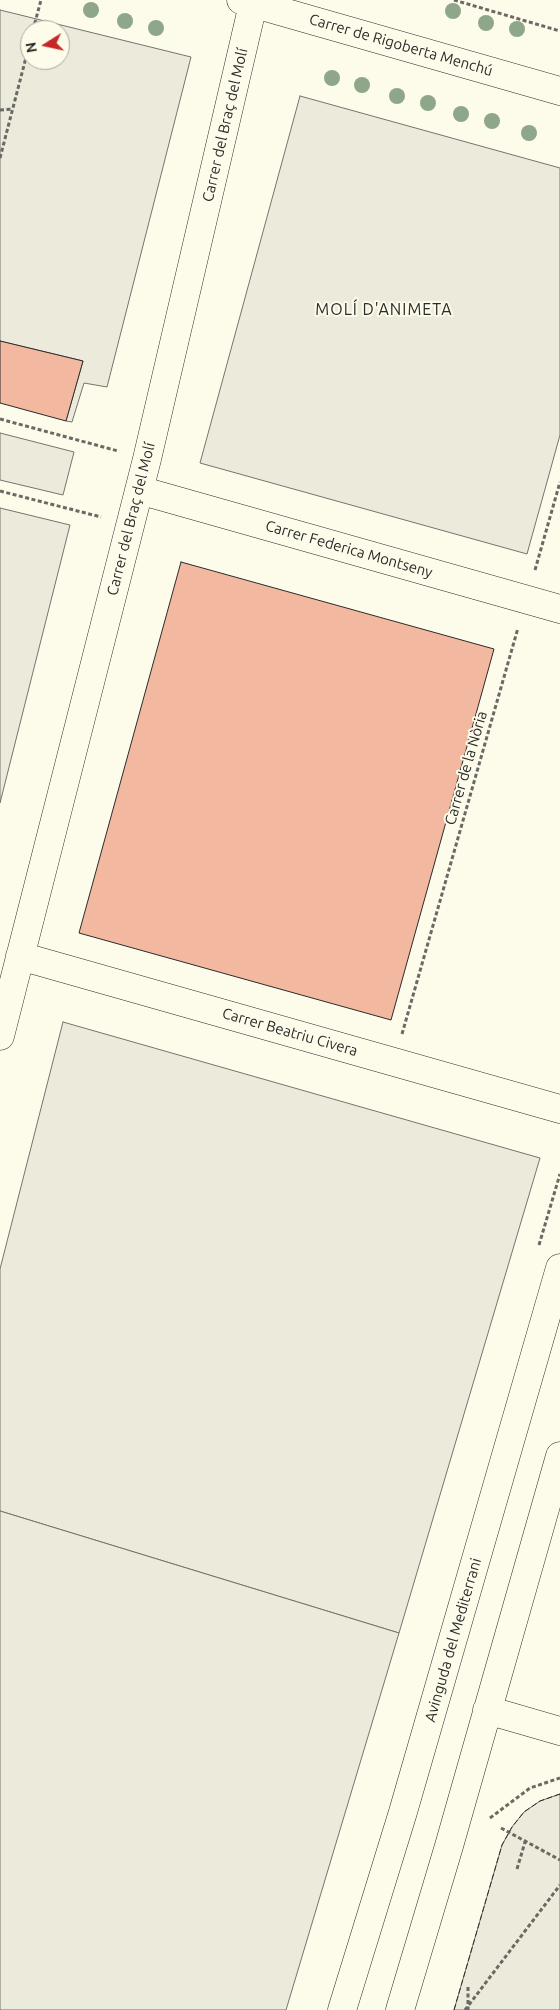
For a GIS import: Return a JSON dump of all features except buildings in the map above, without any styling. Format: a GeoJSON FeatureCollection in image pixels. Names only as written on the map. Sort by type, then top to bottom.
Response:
{"type":"FeatureCollection","features":[{"type":"Feature","properties":{"kind":"street","name":"Carrer de Rigoberta Menchú"},"geometry":{"type":"LineString","coordinates":[[250,1],[560,91]]}},
{"type":"Feature","properties":{"kind":"street","name":"Carrer del Braç del Molí"},"geometry":{"type":"LineString","coordinates":[[0,1036],[147,459],[250,1]]}},
{"type":"Feature","properties":{"kind":"street","name":"Carrer Federica Montseny"},"geometry":{"type":"LineString","coordinates":[[138,490],[560,609]]}},
{"type":"Feature","properties":{"kind":"street","name":"Carrer Beatriu Civera"},"geometry":{"type":"LineString","coordinates":[[20,956],[560,1109]]}},
{"type":"Feature","properties":{"kind":"street","name":"Avinguda del Mediterrani"},"geometry":{"type":"LineString","coordinates":[[342,2010],[404,1812],[560,1268]]}},
{"type":"Feature","properties":{"kind":"street"},"geometry":{"type":"LineString","coordinates":[[400,2010],[447,1855],[560,1456]]}},
{"type":"Feature","properties":{"kind":"street"},"geometry":{"type":"LineString","coordinates":[[487,1710],[560,1730]]}},
{"type":"Feature","properties":{"kind":"path"},"geometry":{"type":"LineString","coordinates":[[36,20],[41,0]]}},
{"type":"Feature","properties":{"kind":"path"},"geometry":{"type":"LineString","coordinates":[[454,0],[560,31]]}},
{"type":"Feature","properties":{"kind":"path"},"geometry":{"type":"LineString","coordinates":[[0,158],[23,70]]}},
{"type":"Feature","properties":{"kind":"path"},"geometry":{"type":"LineString","coordinates":[[0,110],[13,109]]}},
{"type":"Feature","properties":{"kind":"path"},"geometry":{"type":"LineString","coordinates":[[0,419],[147,459]]}},
{"type":"Feature","properties":{"kind":"path","name":"Carrer de la Nòria"},"geometry":{"type":"LineString","coordinates":[[395,1061],[560,482]]}},
{"type":"Feature","properties":{"kind":"path"},"geometry":{"type":"LineString","coordinates":[[0,491],[130,524]]}},
{"type":"Feature","properties":{"kind":"path"},"geometry":{"type":"LineString","coordinates":[[501,1828],[560,1860]]}},
{"type":"Feature","properties":{"kind":"path"},"geometry":{"type":"LineString","coordinates":[[517,1869],[525,1842]]}},
{"type":"Feature","properties":{"kind":"path"},"geometry":{"type":"LineString","coordinates":[[467,2009],[560,1885]]}},
{"type":"Feature","properties":{"kind":"path"},"geometry":{"type":"LineString","coordinates":[[467,2009],[468,1987]]}},
{"type":"Feature","properties":{"kind":"shaded area"},"geometry":{"type":"Polygon","coordinates":[[[0,10],[41,20],[20,20],[20,70],[70,70],[70,27],[191,57],[107,387],[84,383],[72,422],[66,421],[83,361],[0,341],[0,10]]]}},
{"type":"Feature","properties":{"kind":"shaded area"},"geometry":{"type":"Polygon","coordinates":[[[300,96],[560,168],[560,435],[527,554],[200,463],[300,96]]]}},
{"type":"Feature","properties":{"kind":"shaded area"},"geometry":{"type":"Polygon","coordinates":[[[0,433],[74,452],[63,495],[0,480],[0,433]]]}},
{"type":"Feature","properties":{"kind":"shaded area"},"geometry":{"type":"Polygon","coordinates":[[[0,508],[70,525],[0,803],[0,508]]]}},
{"type":"Feature","properties":{"kind":"shaded area"},"geometry":{"type":"Polygon","coordinates":[[[63,1022],[540,1158],[399,1633],[0,1511],[0,1269],[63,1022]]]}},
{"type":"Feature","properties":{"kind":"shaded area"},"geometry":{"type":"Polygon","coordinates":[[[0,1511],[399,1633],[286,2010],[0,2010],[0,1511]]]}},
{"type":"Feature","properties":{"kind":"shaded area"},"geometry":{"type":"Polygon","coordinates":[[[560,1794],[560,2010],[454,2010],[502,1845],[512,1827],[524,1812],[540,1801],[560,1794]]]}},
{"type":"Feature","properties":{"kind":"fence"},"geometry":{"type":"LineString","coordinates":[[454,2010],[502,1845],[512,1827],[524,1812],[540,1801],[560,1794]]}},
{"type":"Feature","properties":{"kind":"district","name":"MOLÍ D'ANIMETA"},"geometry":{"type":"Point","coordinates":[384,310]}}]}
